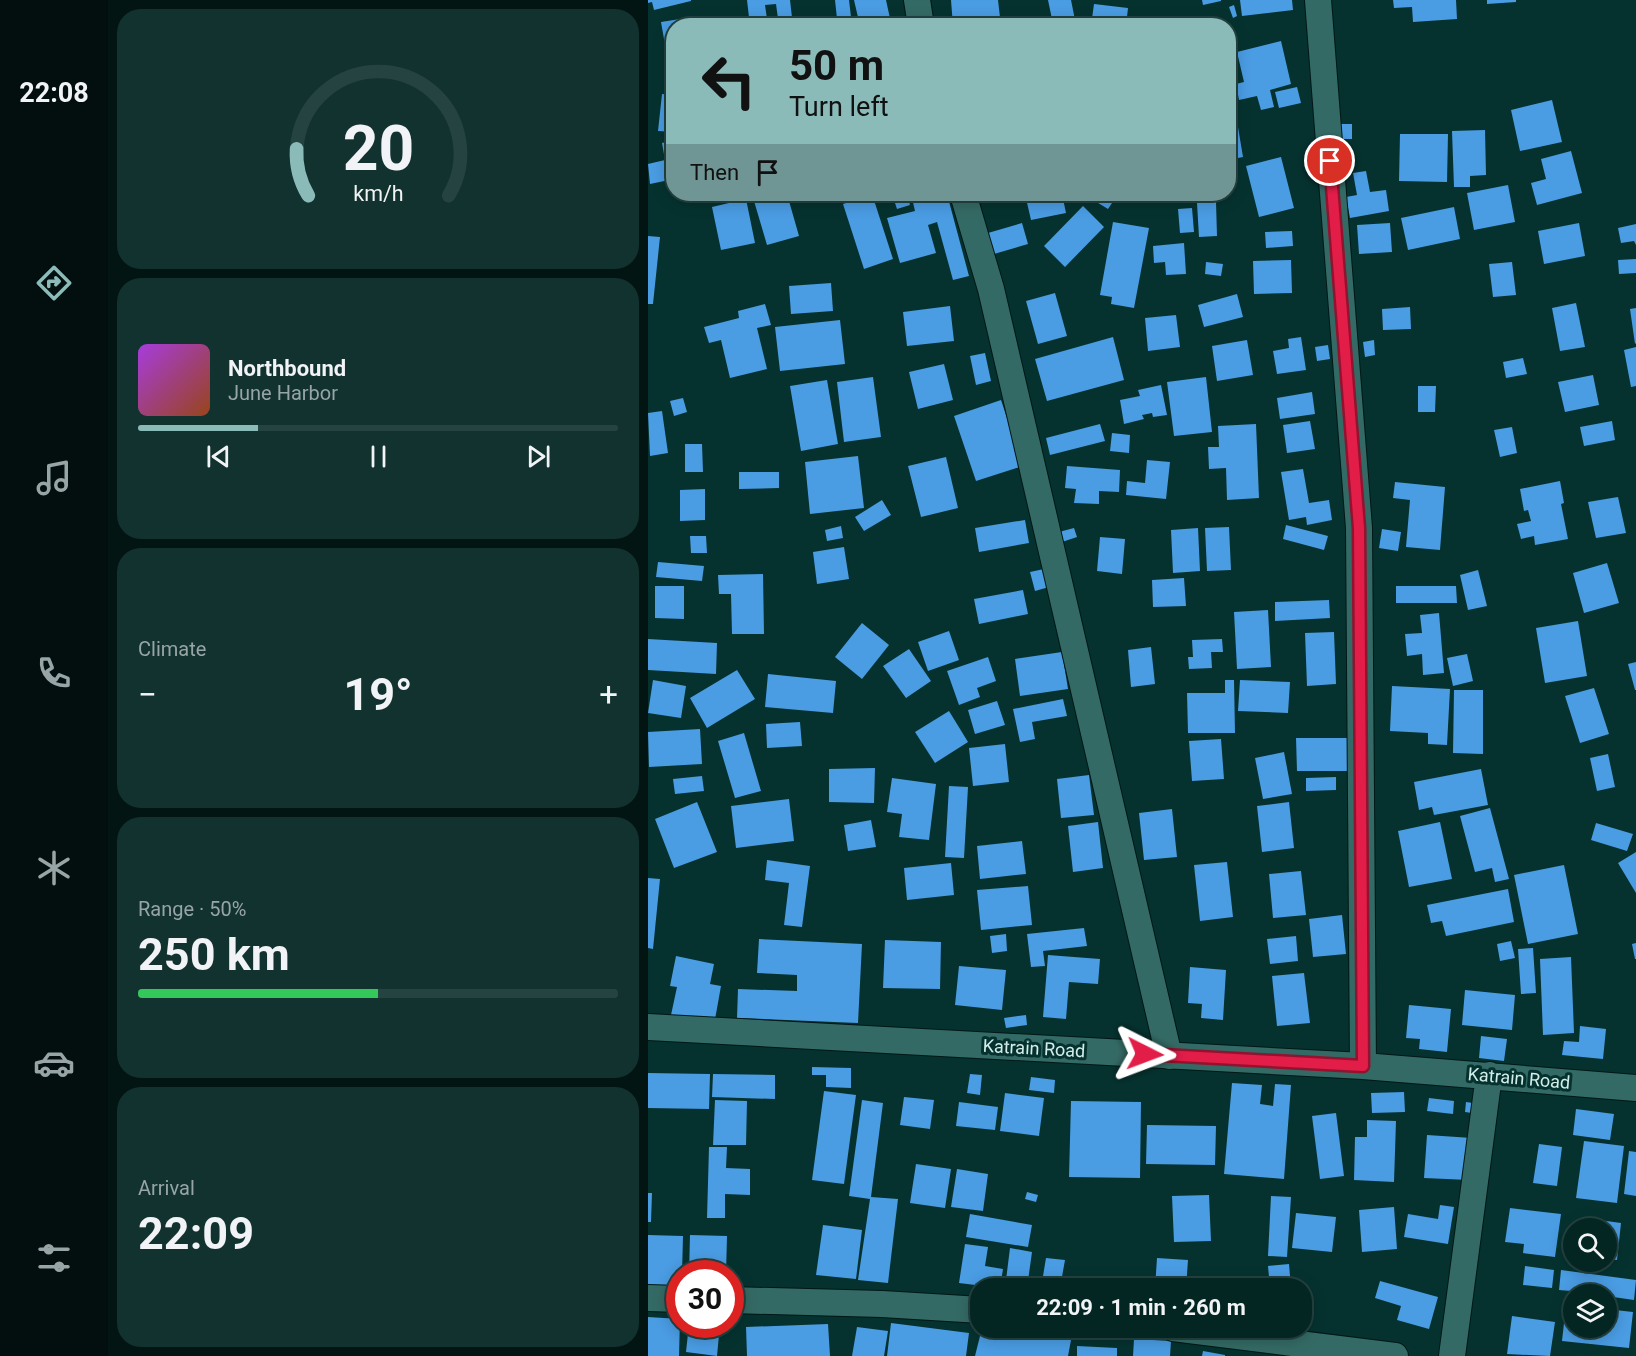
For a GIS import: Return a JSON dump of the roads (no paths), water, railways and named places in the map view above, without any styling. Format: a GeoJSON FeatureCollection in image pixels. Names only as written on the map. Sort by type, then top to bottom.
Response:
{"type":"FeatureCollection","features":[{"type":"Feature","properties":{"kind":"street"},"geometry":{"type":"LineString","coordinates":[[917,0],[920,18]]}},
{"type":"Feature","properties":{"kind":"street"},"geometry":{"type":"LineString","coordinates":[[1318,0],[1359,528],[1363,1066]]}},
{"type":"Feature","properties":{"kind":"street"},"geometry":{"type":"LineString","coordinates":[[965,201],[991,289],[1169,1056]]}},
{"type":"Feature","properties":{"kind":"street","name":"Katrain Road"},"geometry":{"type":"LineString","coordinates":[[648,1027],[1363,1066],[1636,1088]]}},
{"type":"Feature","properties":{"kind":"street"},"geometry":{"type":"LineString","coordinates":[[1452,1356],[1489,1075]]}},
{"type":"Feature","properties":{"kind":"street"},"geometry":{"type":"LineString","coordinates":[[648,1298],[666,1299]]}},
{"type":"Feature","properties":{"kind":"street"},"geometry":{"type":"LineString","coordinates":[[744,1300],[882,1304],[970,1309]]}},
{"type":"Feature","properties":{"kind":"street"},"geometry":{"type":"LineString","coordinates":[[1252,1338],[1395,1356]]}}]}
